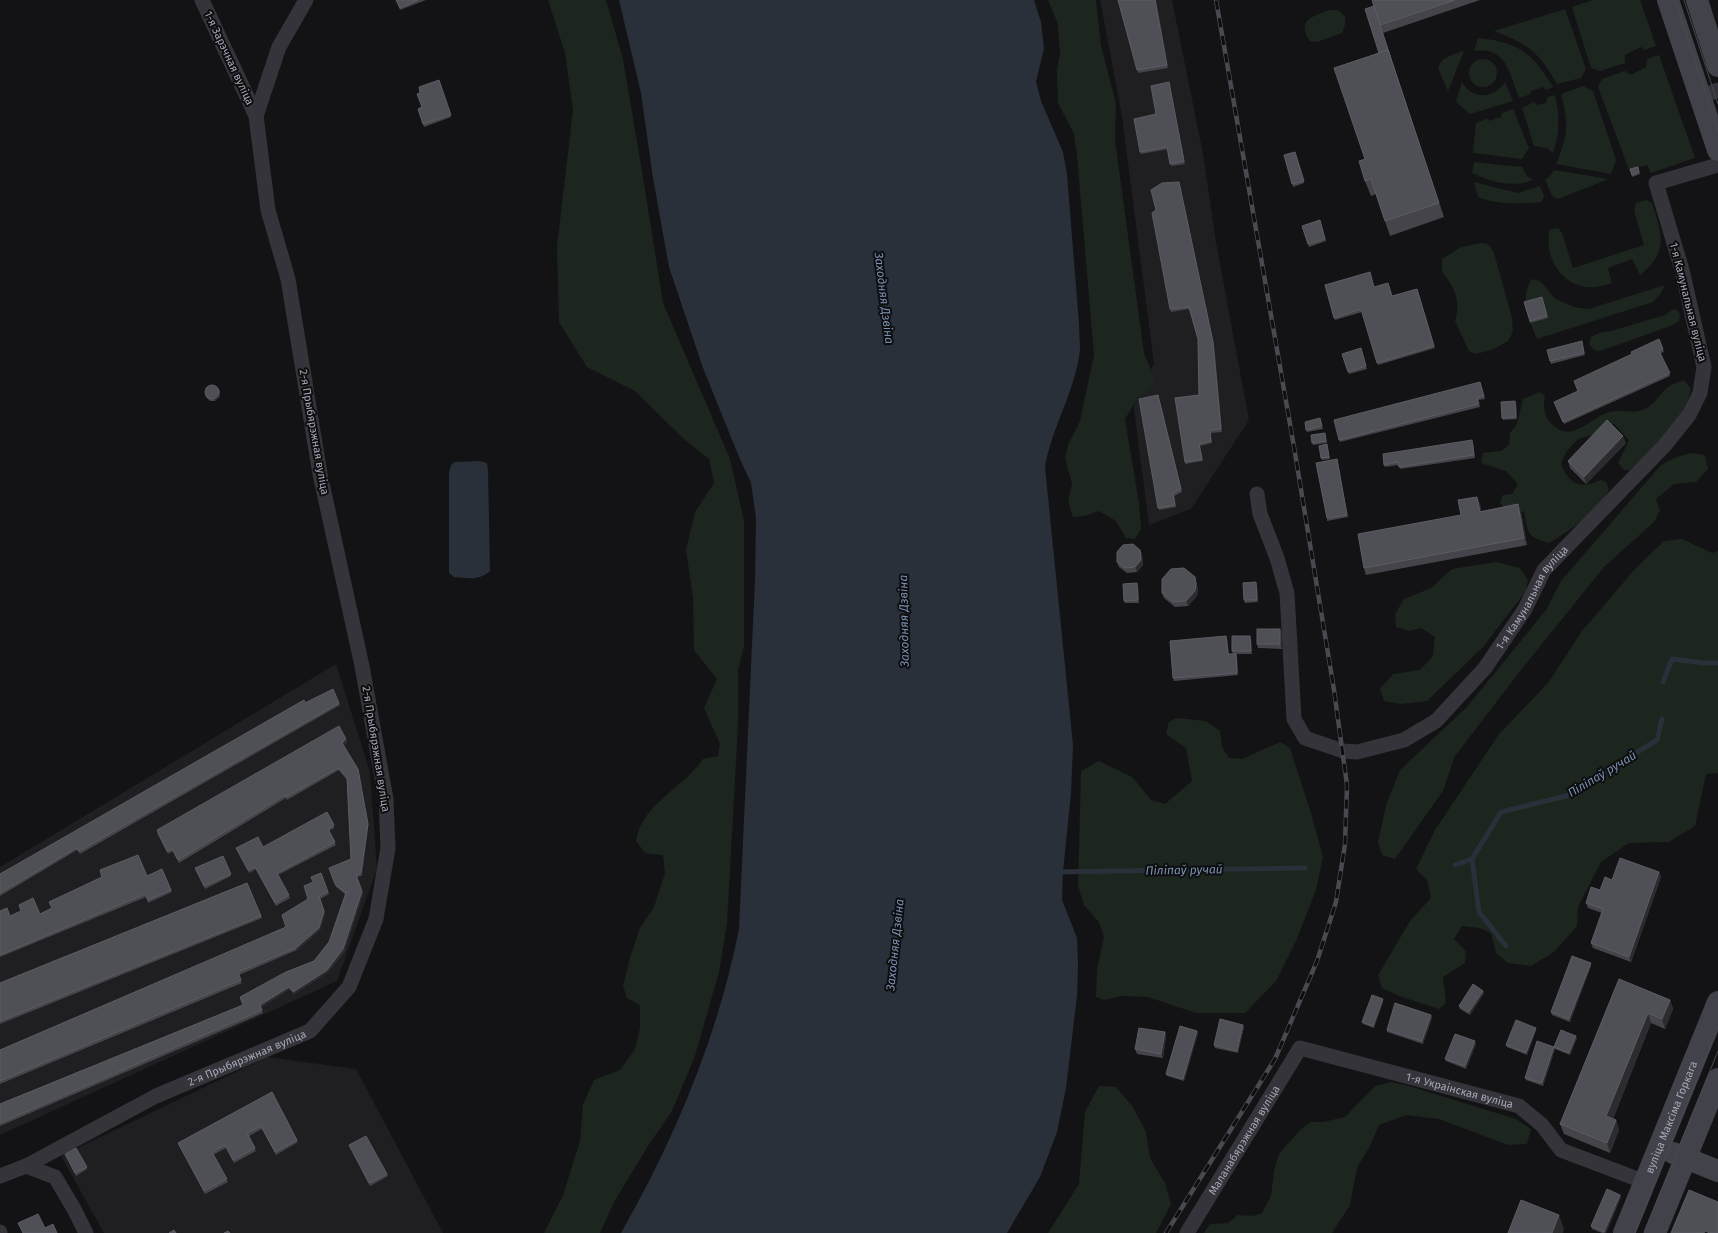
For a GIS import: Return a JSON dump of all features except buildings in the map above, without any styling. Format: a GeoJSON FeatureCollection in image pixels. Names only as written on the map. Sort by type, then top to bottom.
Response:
{"type":"FeatureCollection","features":[{"type":"Feature","properties":{"kind":"main road"},"geometry":{"type":"LineString","coordinates":[[1668,0],[1710,94],[1718,150]]}},
{"type":"Feature","properties":{"kind":"main road"},"geometry":{"type":"LineString","coordinates":[[1697,0],[1718,66]]}},
{"type":"Feature","properties":{"kind":"main road","name":"вуліца Максіма Горкага"},"geometry":{"type":"LineString","coordinates":[[1624,1233],[1718,1002]]}},
{"type":"Feature","properties":{"kind":"main road"},"geometry":{"type":"LineString","coordinates":[[1655,1233],[1718,1079]]}},
{"type":"Feature","properties":{"kind":"main road"},"geometry":{"type":"LineString","coordinates":[[1659,1147],[1718,1171]]}},
{"type":"Feature","properties":{"kind":"street","name":"1-я Зарэчная вуліца"},"geometry":{"type":"LineString","coordinates":[[202,0],[256,116]]}},
{"type":"Feature","properties":{"kind":"street"},"geometry":{"type":"LineString","coordinates":[[256,116],[279,47],[306,0]]}},
{"type":"Feature","properties":{"kind":"street","name":"2-я Прыбярэжная вуліца"},"geometry":{"type":"LineString","coordinates":[[0,1176],[26,1166],[156,1096],[310,1031],[349,987],[376,919],[388,848],[386,799],[362,666],[320,474],[288,279],[268,210],[256,116]]}},
{"type":"Feature","properties":{"kind":"street","name":"1-я Камунальная вуліца"},"geometry":{"type":"LineString","coordinates":[[1256,494],[1260,514],[1277,558],[1286,593],[1294,719],[1305,738],[1343,751],[1357,752],[1404,740],[1436,722],[1485,668],[1525,609],[1544,570],[1665,445],[1689,415],[1700,393],[1704,367],[1682,270],[1656,183],[1718,165]]}},
{"type":"Feature","properties":{"kind":"street","name":"1-я Украінская вуліца"},"geometry":{"type":"LineString","coordinates":[[1300,1048],[1519,1106],[1542,1125],[1560,1150],[1645,1182]]}},
{"type":"Feature","properties":{"kind":"street","name":"Маланабярэжная вуліца"},"geometry":{"type":"LineString","coordinates":[[1187,1233],[1300,1048]]}},
{"type":"Feature","properties":{"kind":"street"},"geometry":{"type":"LineString","coordinates":[[26,1166],[55,1177],[86,1233]]}},
{"type":"Feature","properties":{"kind":"shaded area"},"geometry":{"type":"Polygon","coordinates":[[[548,0],[606,0],[623,59],[663,303],[730,459],[744,521],[744,646],[738,670],[738,725],[727,924],[719,972],[695,1056],[672,1111],[648,1146],[614,1202],[600,1233],[544,1233],[563,1195],[580,1141],[583,1104],[594,1080],[620,1070],[635,1049],[640,1028],[640,1005],[627,998],[623,986],[640,928],[654,907],[665,873],[663,855],[645,853],[636,841],[640,828],[646,816],[655,806],[695,770],[703,759],[718,756],[720,744],[704,708],[717,679],[694,650],[693,598],[686,550],[695,512],[714,483],[709,459],[685,440],[635,391],[587,367],[559,322],[557,246],[573,110],[565,53],[548,0]]]}},
{"type":"Feature","properties":{"kind":"shaded area"},"geometry":{"type":"Polygon","coordinates":[[[1048,0],[1096,0],[1101,45],[1116,104],[1115,140],[1144,353],[1154,377],[1153,387],[1138,397],[1125,419],[1139,503],[1141,529],[1135,539],[1126,538],[1116,521],[1099,511],[1084,516],[1073,517],[1068,501],[1072,483],[1065,459],[1068,445],[1080,421],[1094,355],[1077,156],[1074,134],[1058,103],[1057,71],[1060,53],[1058,24],[1048,0]]]}},
{"type":"Feature","properties":{"kind":"shaded area"},"geometry":{"type":"Polygon","coordinates":[[[1100,0],[1172,0],[1203,154],[1216,242],[1249,420],[1191,509],[1149,525],[1133,402],[1154,364],[1122,116],[1100,0]]]}},
{"type":"Feature","properties":{"kind":"shaded area"},"geometry":{"type":"Polygon","coordinates":[[[1593,0],[1640,0],[1656,46],[1645,50],[1641,47],[1625,55],[1625,63],[1600,71],[1591,68],[1572,7],[1593,0]]]}},
{"type":"Feature","properties":{"kind":"shaded area"},"geometry":{"type":"Polygon","coordinates":[[[1565,9],[1586,69],[1581,78],[1557,84],[1544,64],[1532,50],[1494,31],[1565,9]]]}},
{"type":"Feature","properties":{"kind":"shaded area"},"geometry":{"type":"Polygon","coordinates":[[[1329,10],[1338,10],[1345,17],[1345,25],[1342,33],[1317,42],[1310,41],[1306,34],[1305,24],[1312,17],[1329,10]]]}},
{"type":"Feature","properties":{"kind":"shaded area"},"geometry":{"type":"Polygon","coordinates":[[[1478,38],[1504,43],[1523,51],[1538,66],[1553,87],[1546,90],[1543,87],[1531,91],[1531,94],[1519,98],[1509,71],[1500,57],[1494,53],[1474,51],[1478,38]]]}},
{"type":"Feature","properties":{"kind":"shaded area"},"geometry":{"type":"Polygon","coordinates":[[[1464,51],[1448,91],[1438,68],[1445,58],[1464,51]]]}},
{"type":"Feature","properties":{"kind":"shaded area"},"geometry":{"type":"Polygon","coordinates":[[[1659,55],[1695,158],[1651,173],[1647,165],[1629,170],[1598,87],[1602,79],[1625,71],[1631,75],[1646,67],[1647,59],[1659,55]]]}},
{"type":"Feature","properties":{"kind":"shaded area"},"geometry":{"type":"Polygon","coordinates":[[[1483,59],[1493,63],[1497,73],[1493,83],[1483,87],[1473,83],[1469,73],[1473,63],[1483,59]]]}},
{"type":"Feature","properties":{"kind":"shaded area"},"geometry":{"type":"Polygon","coordinates":[[[1462,82],[1472,92],[1478,95],[1484,95],[1495,91],[1505,82],[1513,101],[1470,114],[1456,102],[1462,82]]]}},
{"type":"Feature","properties":{"kind":"shaded area"},"geometry":{"type":"Polygon","coordinates":[[[1583,86],[1593,91],[1616,160],[1611,174],[1556,164],[1563,145],[1566,130],[1565,114],[1561,94],[1583,86]]]}},
{"type":"Feature","properties":{"kind":"shaded area"},"geometry":{"type":"Polygon","coordinates":[[[1555,95],[1558,110],[1558,124],[1557,138],[1553,153],[1547,148],[1534,146],[1522,108],[1534,102],[1537,105],[1546,103],[1547,97],[1555,95]]]}},
{"type":"Feature","properties":{"kind":"shaded area"},"geometry":{"type":"Polygon","coordinates":[[[1513,109],[1529,148],[1522,159],[1473,153],[1476,123],[1488,118],[1489,121],[1501,117],[1502,113],[1513,109]]]}},
{"type":"Feature","properties":{"kind":"shaded area"},"geometry":{"type":"Polygon","coordinates":[[[1474,162],[1522,167],[1527,176],[1533,180],[1510,184],[1487,179],[1472,173],[1474,162]]]}},
{"type":"Feature","properties":{"kind":"shaded area"},"geometry":{"type":"Polygon","coordinates":[[[1554,170],[1609,179],[1558,199],[1552,196],[1545,180],[1554,170]]]}},
{"type":"Feature","properties":{"kind":"shaded area"},"geometry":{"type":"Polygon","coordinates":[[[1474,182],[1518,193],[1540,186],[1544,196],[1542,202],[1501,203],[1485,200],[1478,197],[1474,182]]]}},
{"type":"Feature","properties":{"kind":"shaded area"},"geometry":{"type":"Polygon","coordinates":[[[1646,200],[1652,203],[1661,242],[1656,258],[1640,275],[1632,259],[1608,268],[1612,283],[1596,287],[1581,286],[1572,282],[1559,271],[1554,264],[1549,247],[1550,229],[1558,228],[1562,233],[1573,268],[1644,245],[1634,211],[1636,203],[1646,200]]]}},
{"type":"Feature","properties":{"kind":"shaded area"},"geometry":{"type":"Polygon","coordinates":[[[1482,243],[1488,244],[1494,253],[1512,318],[1513,332],[1508,341],[1494,349],[1476,354],[1469,351],[1455,321],[1457,314],[1456,295],[1442,272],[1442,259],[1461,247],[1482,243]]]}},
{"type":"Feature","properties":{"kind":"shaded area"},"geometry":{"type":"Polygon","coordinates":[[[1532,279],[1540,281],[1556,299],[1574,307],[1589,309],[1665,285],[1661,293],[1653,302],[1537,339],[1528,317],[1526,301],[1528,286],[1532,279]]]}},
{"type":"Feature","properties":{"kind":"shaded area"},"geometry":{"type":"Polygon","coordinates":[[[1676,309],[1680,314],[1679,321],[1673,325],[1600,351],[1594,350],[1589,344],[1591,337],[1599,333],[1611,331],[1665,315],[1676,309]]]}},
{"type":"Feature","properties":{"kind":"shaded area"},"geometry":{"type":"Polygon","coordinates":[[[1684,380],[1691,389],[1688,401],[1682,412],[1667,434],[1630,470],[1624,470],[1618,463],[1629,440],[1614,424],[1606,425],[1593,435],[1578,439],[1566,452],[1561,464],[1564,471],[1572,480],[1581,485],[1587,485],[1600,480],[1606,482],[1609,490],[1598,506],[1574,527],[1549,543],[1532,536],[1529,533],[1524,512],[1504,509],[1500,502],[1503,495],[1512,494],[1518,484],[1506,471],[1481,463],[1483,453],[1501,451],[1509,445],[1510,433],[1517,424],[1523,399],[1540,392],[1545,396],[1544,410],[1550,422],[1558,429],[1573,431],[1609,412],[1635,412],[1643,410],[1653,403],[1668,387],[1684,380]]]}},
{"type":"Feature","properties":{"kind":"shaded area"},"geometry":{"type":"Polygon","coordinates":[[[1691,453],[1705,455],[1708,469],[1696,482],[1674,484],[1656,499],[1660,510],[1654,522],[1604,567],[1521,670],[1455,756],[1443,791],[1395,859],[1382,855],[1378,842],[1386,805],[1400,770],[1467,707],[1546,610],[1561,581],[1661,465],[1674,458],[1691,453]]]}},
{"type":"Feature","properties":{"kind":"shaded area"},"geometry":{"type":"Polygon","coordinates":[[[1682,539],[1712,553],[1718,551],[1718,773],[1706,774],[1695,826],[1669,842],[1629,843],[1601,862],[1578,907],[1577,926],[1554,952],[1531,966],[1508,963],[1496,953],[1491,933],[1480,928],[1462,926],[1454,939],[1466,951],[1465,963],[1443,977],[1446,1003],[1439,1009],[1399,996],[1382,988],[1378,975],[1410,921],[1431,898],[1427,880],[1416,869],[1435,830],[1499,734],[1548,683],[1582,631],[1636,568],[1664,541],[1682,539]]]}},
{"type":"Feature","properties":{"kind":"shaded area"},"geometry":{"type":"Polygon","coordinates":[[[1496,562],[1520,568],[1528,580],[1526,591],[1483,647],[1427,701],[1401,704],[1384,701],[1380,689],[1393,674],[1420,670],[1433,656],[1435,637],[1421,628],[1409,631],[1396,627],[1395,614],[1404,599],[1431,588],[1452,569],[1496,562]]]}},
{"type":"Feature","properties":{"kind":"shaded area"},"geometry":{"type":"Polygon","coordinates":[[[336,664],[370,772],[377,869],[337,981],[0,1135],[0,867],[336,664]]]}},
{"type":"Feature","properties":{"kind":"shaded area"},"geometry":{"type":"Polygon","coordinates":[[[1176,718],[1206,721],[1220,731],[1222,747],[1229,758],[1242,759],[1280,742],[1290,748],[1311,813],[1323,857],[1316,890],[1296,941],[1276,981],[1245,1013],[1196,1013],[1148,997],[1122,996],[1104,1000],[1096,997],[1097,969],[1104,937],[1099,922],[1084,905],[1078,886],[1081,771],[1099,761],[1132,777],[1151,800],[1165,804],[1192,781],[1186,748],[1166,734],[1169,722],[1176,718]]]}},
{"type":"Feature","properties":{"kind":"shaded area"},"geometry":{"type":"Polygon","coordinates":[[[267,1057],[356,1069],[443,1233],[104,1233],[61,1156],[267,1057]]]}},
{"type":"Feature","properties":{"kind":"shaded area"},"geometry":{"type":"Polygon","coordinates":[[[1391,1082],[1409,1086],[1516,1119],[1531,1129],[1527,1144],[1508,1145],[1439,1119],[1406,1115],[1379,1125],[1370,1146],[1357,1168],[1350,1205],[1332,1233],[1204,1233],[1210,1224],[1228,1223],[1238,1215],[1253,1216],[1262,1213],[1271,1196],[1274,1171],[1279,1154],[1299,1131],[1310,1122],[1323,1122],[1345,1117],[1375,1086],[1391,1082]]]}},
{"type":"Feature","properties":{"kind":"shaded area"},"geometry":{"type":"Polygon","coordinates":[[[1099,1086],[1116,1087],[1133,1107],[1146,1132],[1150,1158],[1165,1183],[1171,1204],[1156,1233],[1048,1233],[1079,1184],[1085,1112],[1099,1086]]]}},
{"type":"Feature","properties":{"kind":"water","name":"Заходняя Дзвіна"},"geometry":{"type":"Polygon","coordinates":[[[619,0],[1034,0],[1041,22],[1044,48],[1036,82],[1041,101],[1063,152],[1067,174],[1080,343],[1078,364],[1074,379],[1048,452],[1045,467],[1073,745],[1071,793],[1063,872],[1062,900],[1077,938],[1078,966],[1077,996],[1066,1088],[1057,1132],[1040,1177],[1007,1233],[621,1233],[641,1197],[677,1123],[692,1086],[707,1047],[719,1008],[739,929],[755,580],[756,518],[751,483],[703,368],[669,267],[653,178],[641,93],[619,0]]]}},
{"type":"Feature","properties":{"kind":"water"},"geometry":{"type":"Polygon","coordinates":[[[479,461],[487,463],[488,470],[490,571],[477,578],[454,577],[449,573],[449,472],[451,465],[455,462],[479,461]]]}},
{"type":"Feature","properties":{"kind":"waterway","name":"Піліпаў ручай"},"geometry":{"type":"LineString","coordinates":[[1663,682],[1672,659],[1704,663],[1718,663]]}},
{"type":"Feature","properties":{"kind":"waterway","name":"Піліпаў ручай"},"geometry":{"type":"LineString","coordinates":[[1455,865],[1472,859],[1501,812],[1566,796],[1657,740],[1662,719]]}},
{"type":"Feature","properties":{"kind":"waterway"},"geometry":{"type":"LineString","coordinates":[[1472,859],[1479,912],[1506,946]]}},
{"type":"Feature","properties":{"kind":"waterway","name":"Піліпаў ручай"},"geometry":{"type":"LineString","coordinates":[[1056,872],[1305,868]]}},
{"type":"Feature","properties":{"kind":"tram line"},"geometry":{"type":"LineString","coordinates":[[1675,0],[1718,130]]}},
{"type":"Feature","properties":{"kind":"tram line"},"geometry":{"type":"LineString","coordinates":[[1684,0],[1718,104]]}},
{"type":"Feature","properties":{"kind":"tram line"},"geometry":{"type":"LineString","coordinates":[[1635,1233],[1718,1027]]}},
{"type":"Feature","properties":{"kind":"tram line"},"geometry":{"type":"LineString","coordinates":[[1644,1233],[1718,1051]]}},
{"type":"Feature","properties":{"kind":"railway"},"geometry":{"type":"LineString","coordinates":[[1166,1233],[1275,1059],[1317,961],[1336,902],[1345,844],[1347,785],[1334,690],[1294,447],[1216,0]]}}]}
